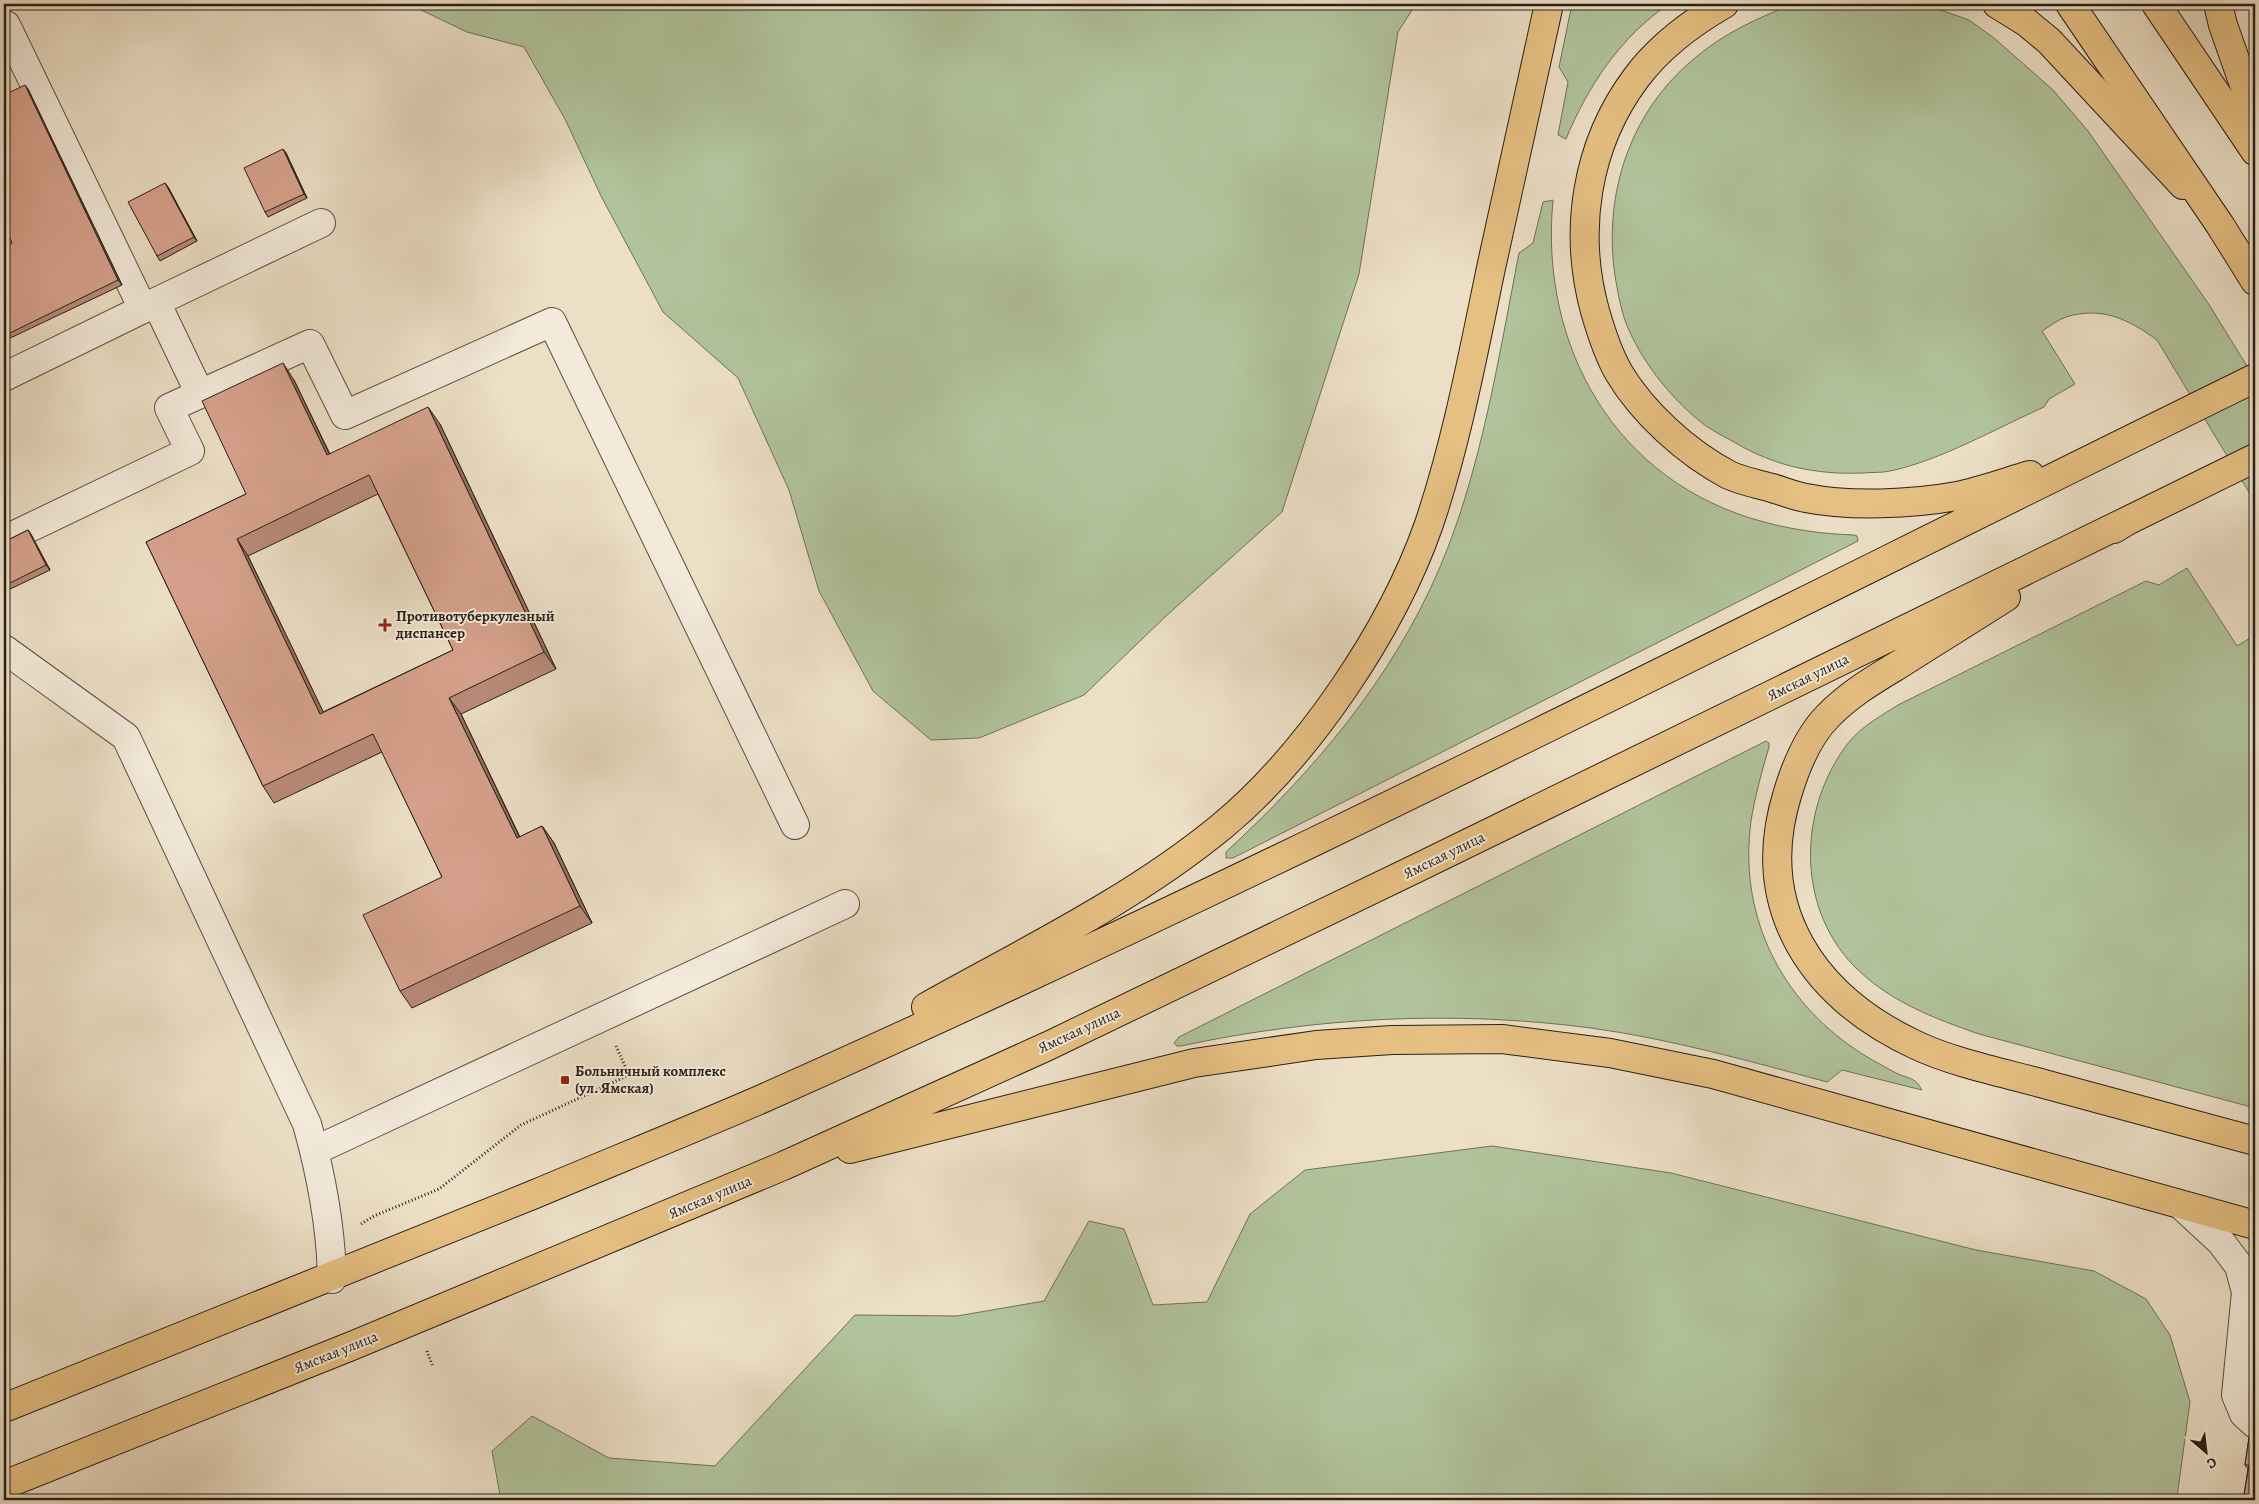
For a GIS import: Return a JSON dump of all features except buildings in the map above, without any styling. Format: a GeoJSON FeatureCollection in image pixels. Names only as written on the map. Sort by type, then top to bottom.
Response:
{"type":"FeatureCollection","features":[{"type":"Feature","properties":{"kind":"main road"},"geometry":{"type":"LineString","coordinates":[[760,1100],[1139,887],[1222,826],[1262,789],[1298,749],[1367,652],[1391,608],[1428,526],[1460,413],[1548,4]]}},
{"type":"Feature","properties":{"kind":"main road"},"geometry":{"type":"LineString","coordinates":[[1724,4],[1687,28],[1658,52],[1636,78],[1609,122],[1600,143],[1589,182],[1583,223],[1585,260],[1591,297],[1602,335],[1619,372],[1644,407],[1673,437],[1730,475],[1806,498],[1876,504],[1957,496],[2094,457]]}},
{"type":"Feature","properties":{"kind":"main road"},"geometry":{"type":"LineString","coordinates":[[1997,4],[2026,22],[2048,41],[2220,225]]}},
{"type":"Feature","properties":{"kind":"main road"},"geometry":{"type":"LineString","coordinates":[[2070,4],[2220,225],[2255,281]]}},
{"type":"Feature","properties":{"kind":"main road"},"geometry":{"type":"LineString","coordinates":[[2156,4],[2255,151]]}},
{"type":"Feature","properties":{"kind":"main road"},"geometry":{"type":"LineString","coordinates":[[2218,4],[2223,25],[2255,116]]}},
{"type":"Feature","properties":{"kind":"main road"},"geometry":{"type":"LineString","coordinates":[[4,1408],[332,1279],[760,1100],[1019,982],[1385,809],[2255,378]]}},
{"type":"Feature","properties":{"kind":"main road"},"geometry":{"type":"LineString","coordinates":[[2255,458],[2129,520],[1856,691],[1827,716],[1808,744],[1792,778],[1782,810],[1777,846],[1778,881],[1784,910],[1796,938],[1814,968],[1838,996],[1867,1019],[1921,1047],[1982,1067],[2255,1141]]}},
{"type":"Feature","properties":{"kind":"main road","name":"Ямская улица"},"geometry":{"type":"LineString","coordinates":[[4,1484],[354,1345],[783,1166],[1057,1041],[1417,868],[2129,520]]}},
{"type":"Feature","properties":{"kind":"main road"},"geometry":{"type":"LineString","coordinates":[[783,1166],[1194,1063],[1316,1045],[1392,1040],[1502,1039],[1610,1053],[1713,1074],[2255,1225]]}},
{"type":"Feature","properties":{"kind":"lane"},"geometry":{"type":"LineString","coordinates":[[4,26],[6,25],[149,306],[200,394]]}},
{"type":"Feature","properties":{"kind":"lane"},"geometry":{"type":"LineString","coordinates":[[4,377],[321,223]]}},
{"type":"Feature","properties":{"kind":"lane"},"geometry":{"type":"LineString","coordinates":[[4,540],[190,451],[169,408],[310,344],[345,415],[552,322],[795,825]]}},
{"type":"Feature","properties":{"kind":"lane"},"geometry":{"type":"LineString","coordinates":[[4,649],[126,737],[307,1124],[331,1242],[332,1279]]}},
{"type":"Feature","properties":{"kind":"lane"},"geometry":{"type":"LineString","coordinates":[[314,1151],[844,904]]}},
{"type":"Feature","properties":{"kind":"lane"},"geometry":{"type":"LineString","coordinates":[[2182,1206],[2221,1242],[2240,1266],[2246,1292],[2236,1395],[2244,1414],[2255,1424]]}},
{"type":"Feature","properties":{"kind":"green space"},"geometry":{"type":"Polygon","coordinates":[[[416,4],[1416,4],[1398,32],[1359,274],[1282,512],[1165,617],[1084,695],[979,738],[931,740],[873,691],[819,591],[789,490],[738,378],[663,312],[601,196],[565,119],[524,47],[467,32],[417,8],[416,4]]]}},
{"type":"Feature","properties":{"kind":"green space"},"geometry":{"type":"Polygon","coordinates":[[[1572,4],[1669,4],[1636,31],[1608,64],[1585,100],[1566,139],[1558,135],[1568,82],[1559,67],[1572,4]]]}},
{"type":"Feature","properties":{"kind":"green space"},"geometry":{"type":"Polygon","coordinates":[[[1793,4],[1924,4],[1969,20],[1994,38],[2053,90],[2088,131],[2208,303],[2255,379],[2255,502],[2157,340],[2136,326],[2114,316],[2091,313],[2079,314],[2066,317],[2042,331],[2075,384],[2049,399],[2044,407],[1948,452],[1890,471],[1863,473],[1829,472],[1780,463],[1749,450],[1709,428],[1671,394],[1642,356],[1623,316],[1617,289],[1612,245],[1613,215],[1618,185],[1626,156],[1638,129],[1653,103],[1672,79],[1695,58],[1718,41],[1742,27],[1793,4]]]}},
{"type":"Feature","properties":{"kind":"green space"},"geometry":{"type":"Polygon","coordinates":[[[1553,200],[1552,254],[1559,307],[1575,356],[1598,402],[1629,442],[1667,476],[1712,503],[1764,522],[1809,531],[1854,535],[1857,536],[1858,541],[1233,858],[1226,858],[1226,852],[1290,789],[1348,721],[1375,685],[1421,608],[1440,567],[1454,530],[1478,453],[1519,253],[1533,243],[1543,202],[1553,200]]]}},
{"type":"Feature","properties":{"kind":"green space"},"geometry":{"type":"Polygon","coordinates":[[[2187,568],[2237,646],[2255,635],[2255,1108],[1979,1034],[1945,1022],[1912,1007],[1881,989],[1853,965],[1834,941],[1821,913],[1813,885],[1810,855],[1813,825],[1820,795],[1832,767],[1849,742],[1860,731],[1898,705],[2146,581],[2159,585],[2187,568]]]}},
{"type":"Feature","properties":{"kind":"green space"},"geometry":{"type":"Polygon","coordinates":[[[1766,741],[1769,743],[1769,747],[1751,821],[1749,854],[1751,887],[1757,917],[1768,947],[1783,975],[1801,1000],[1823,1024],[1861,1053],[1898,1074],[1915,1081],[1922,1090],[1842,1070],[1827,1082],[1710,1051],[1651,1038],[1540,1022],[1437,1018],[1385,1019],[1283,1028],[1181,1046],[1177,1046],[1174,1043],[1179,1037],[1766,741]]]}},
{"type":"Feature","properties":{"kind":"green space"},"geometry":{"type":"Polygon","coordinates":[[[1492,1146],[1671,1173],[1976,1250],[2094,1271],[2146,1299],[2170,1335],[2190,1402],[2177,1497],[2172,1500],[501,1500],[492,1451],[532,1416],[609,1458],[715,1466],[855,1315],[957,1316],[1044,1301],[1089,1221],[1124,1229],[1153,1305],[1207,1302],[1250,1214],[1305,1170],[1492,1146]]]}},
{"type":"Feature","properties":{"kind":"place","name":"Противотуберкулезный диспансер"},"geometry":{"type":"Point","coordinates":[385,625]}},
{"type":"Feature","properties":{"kind":"place","name":"Больничный комплекс (ул. Ямская)"},"geometry":{"type":"Point","coordinates":[565,1080]}}]}
